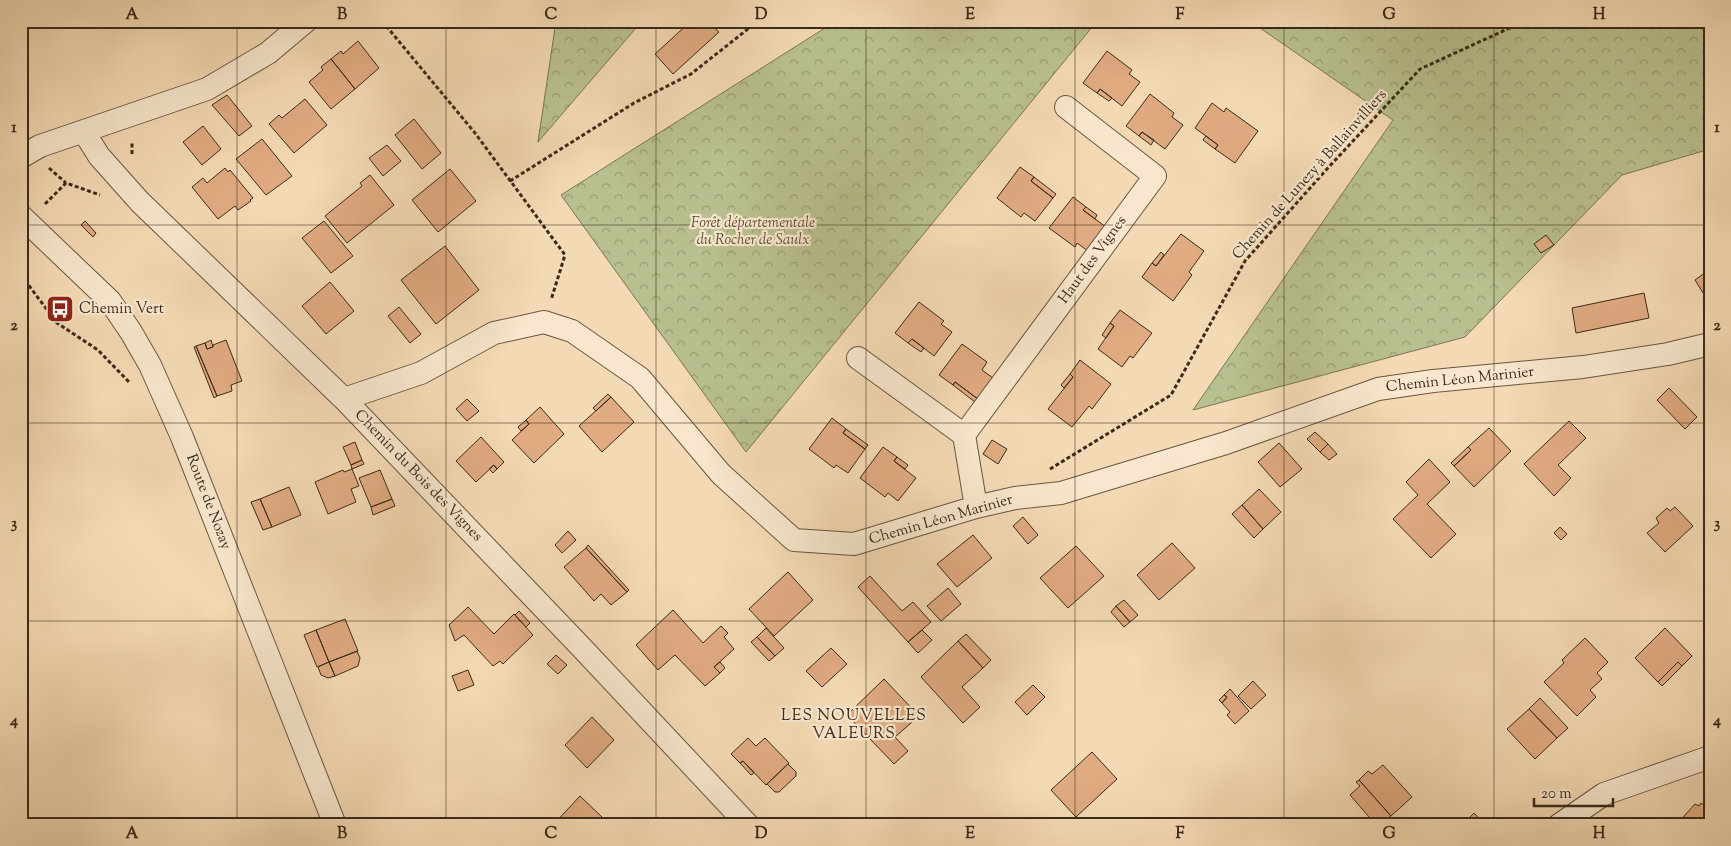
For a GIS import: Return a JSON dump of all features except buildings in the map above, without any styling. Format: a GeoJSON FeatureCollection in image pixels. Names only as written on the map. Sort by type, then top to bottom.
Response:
{"type":"FeatureCollection","features":[{"type":"Feature","properties":{"kind":"street"},"geometry":{"type":"LineString","coordinates":[[21,157],[40,146],[207,89],[268,54],[306,21]]}},
{"type":"Feature","properties":{"kind":"street","name":"Haut des Vignes"},"geometry":{"type":"LineString","coordinates":[[964,435],[1155,176],[1066,106]]}},
{"type":"Feature","properties":{"kind":"street","name":"Chemin du Bois des Vignes"},"geometry":{"type":"LineString","coordinates":[[84,132],[99,156],[140,202],[344,399],[748,825]]}},
{"type":"Feature","properties":{"kind":"street","name":"Route de Nozay"},"geometry":{"type":"LineString","coordinates":[[21,216],[110,301],[132,332],[150,365],[182,437],[335,825]]}},
{"type":"Feature","properties":{"kind":"street","name":"Chemin Léon Marinier"},"geometry":{"type":"LineString","coordinates":[[344,399],[421,373],[494,332],[544,322],[572,331],[640,378],[721,474],[794,540],[854,544],[976,507],[1015,498],[1061,493],[1226,443],[1378,389],[1434,380],[1583,367],[1668,354],[1710,344]]}},
{"type":"Feature","properties":{"kind":"street"},"geometry":{"type":"LineString","coordinates":[[858,358],[964,435],[976,507]]}},
{"type":"Feature","properties":{"kind":"street"},"geometry":{"type":"LineString","coordinates":[[1559,825],[1604,794],[1710,757]]}},
{"type":"Feature","properties":{"kind":"path"},"geometry":{"type":"LineString","coordinates":[[382,21],[474,133],[565,255],[544,322]]}},
{"type":"Feature","properties":{"kind":"path"},"geometry":{"type":"LineString","coordinates":[[510,181],[634,103],[691,74],[758,21]]}},
{"type":"Feature","properties":{"kind":"path","name":"Chemin de Lunezy à Ballainvilliers"},"geometry":{"type":"LineString","coordinates":[[1015,498],[1042,474],[1171,395],[1245,261],[1420,69],[1525,21]]}},
{"type":"Feature","properties":{"kind":"path"},"geometry":{"type":"LineString","coordinates":[[21,276],[57,323],[98,350],[132,386]]}},
{"type":"Feature","properties":{"kind":"green space"},"geometry":{"type":"Polygon","coordinates":[[[556,21],[642,21],[538,142],[556,21]]]}},
{"type":"Feature","properties":{"kind":"green space","name":"Forêt départementale du Rocher de Saulx"},"geometry":{"type":"Polygon","coordinates":[[[836,21],[1097,21],[746,452],[561,195],[836,21]]]}},
{"type":"Feature","properties":{"kind":"green space"},"geometry":{"type":"Polygon","coordinates":[[[1250,21],[1710,21],[1710,149],[1622,175],[1465,337],[1193,410],[1393,120],[1250,21]]]}},
{"type":"Feature","properties":{"kind":"place","name":"Chemin Vert"},"geometry":{"type":"Point","coordinates":[60,309]}},
{"type":"Feature","properties":{"kind":"district","name":"LES NOUVELLES VALEURS"},"geometry":{"type":"Point","coordinates":[854,725]}}]}
